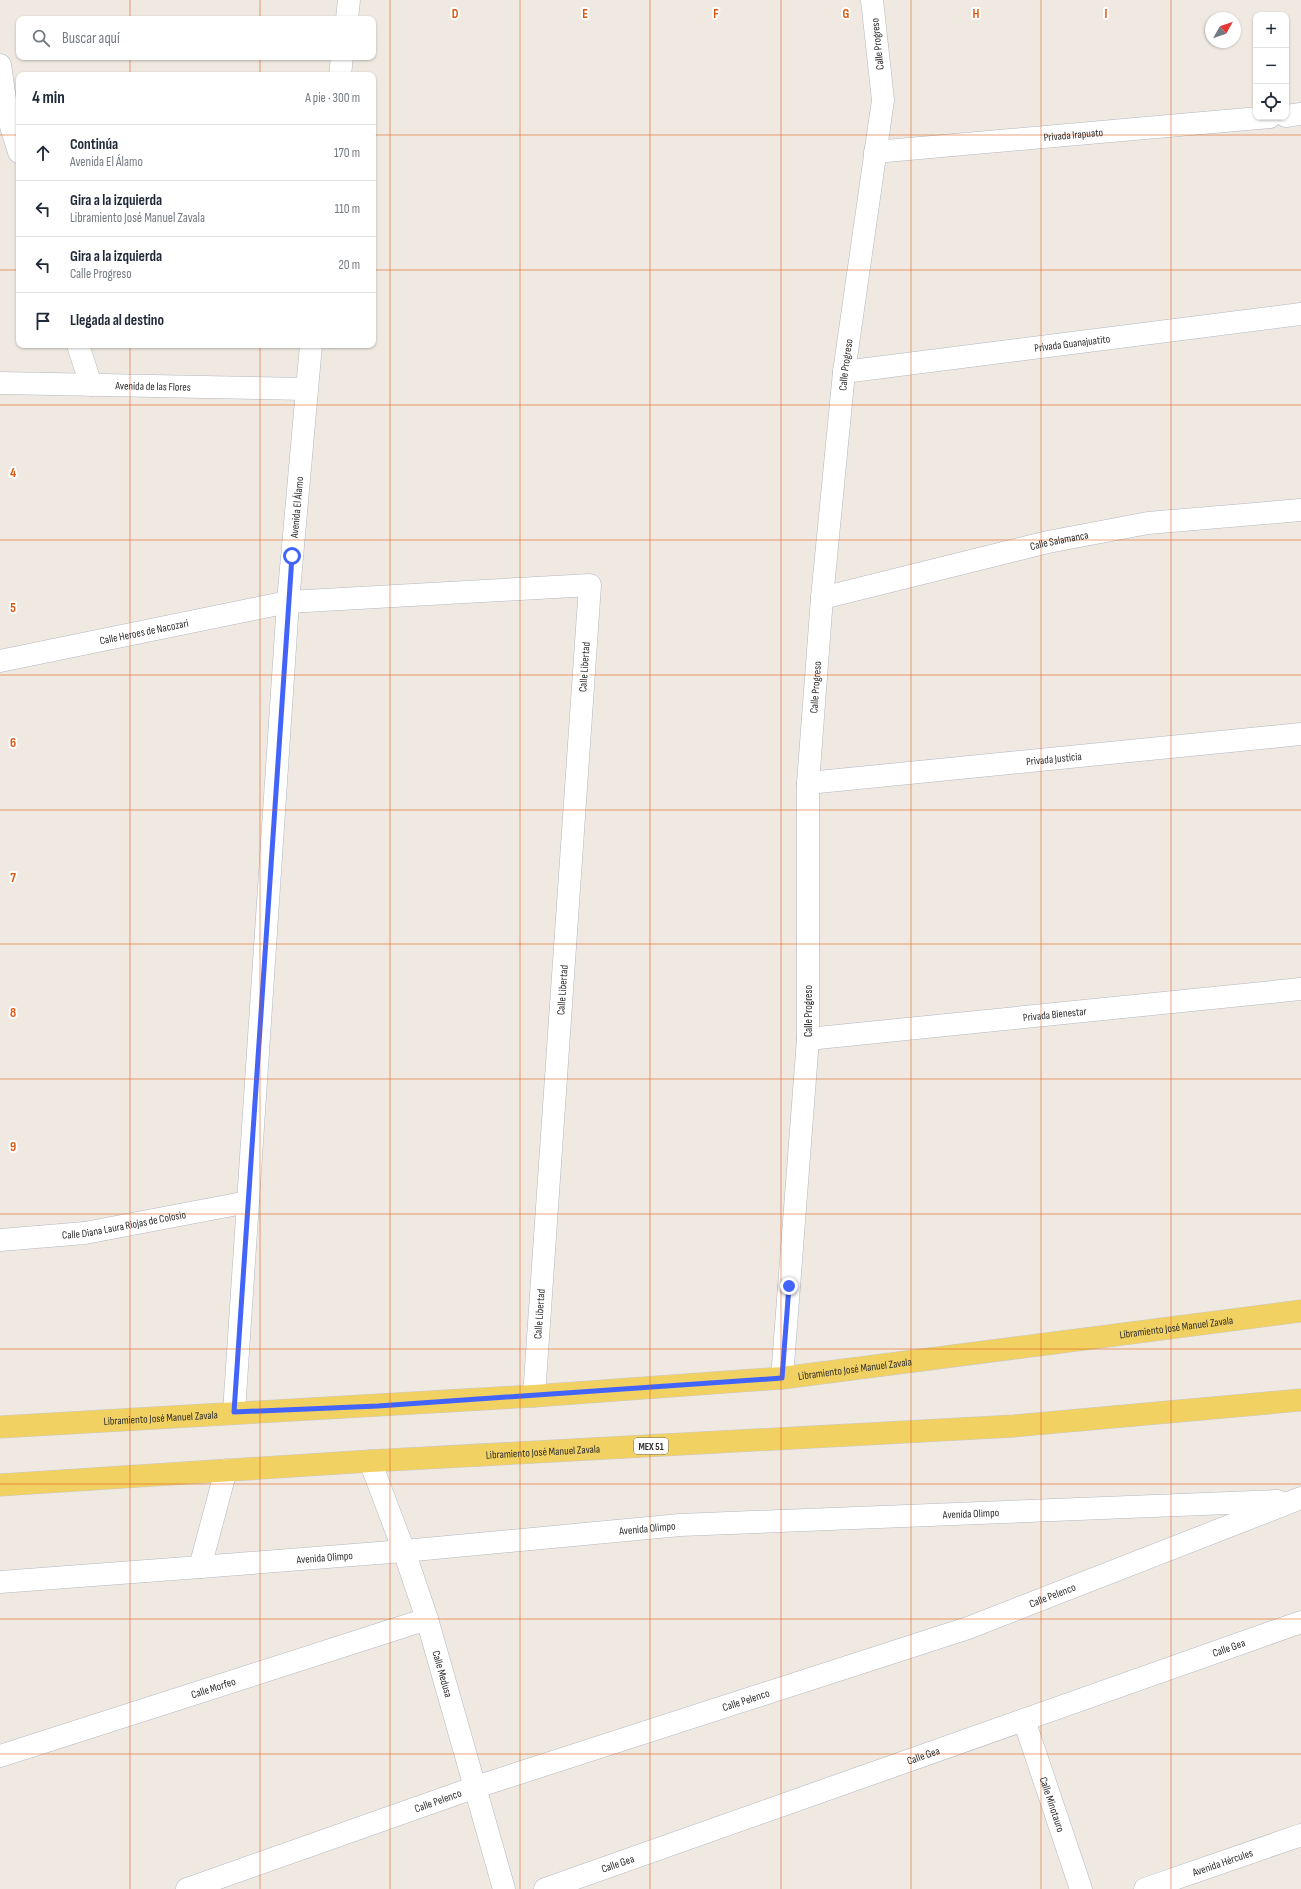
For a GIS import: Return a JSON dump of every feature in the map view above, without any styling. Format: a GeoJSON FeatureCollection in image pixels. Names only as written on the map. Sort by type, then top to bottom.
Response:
{"type":"FeatureCollection","features":[{"type":"Feature","properties":{"kind":"main road","name":"Libramiento José Manuel Zavala"},"geometry":{"type":"LineString","coordinates":[[0,1427],[234,1412],[534,1396],[782,1378],[1301,1311]]}},
{"type":"Feature","properties":{"kind":"main road","name":"Libramiento José Manuel Zavala"},"geometry":{"type":"LineString","coordinates":[[0,1484],[370,1461],[1014,1426],[1301,1400]]}},
{"type":"Feature","properties":{"kind":"street"},"geometry":{"type":"LineString","coordinates":[[346,16],[349,0]]}},
{"type":"Feature","properties":{"kind":"street","name":"Calle Progreso"},"geometry":{"type":"LineString","coordinates":[[782,1378],[808,1039],[808,783],[822,598],[844,372],[883,100],[872,0]]}},
{"type":"Feature","properties":{"kind":"street"},"geometry":{"type":"LineString","coordinates":[[340,72],[342,60]]}},
{"type":"Feature","properties":{"kind":"street"},"geometry":{"type":"LineString","coordinates":[[0,65],[4,113],[16,144]]}},
{"type":"Feature","properties":{"kind":"street"},"geometry":{"type":"LineString","coordinates":[[1289,116],[1301,114]]}},
{"type":"Feature","properties":{"kind":"street","name":"Privada Irapuato"},"geometry":{"type":"LineString","coordinates":[[875,152],[1253,119]]}},
{"type":"Feature","properties":{"kind":"street","name":"Privada Guanajuatito"},"geometry":{"type":"LineString","coordinates":[[844,372],[1301,314]]}},
{"type":"Feature","properties":{"kind":"street"},"geometry":{"type":"LineString","coordinates":[[79,348],[91,385]]}},
{"type":"Feature","properties":{"kind":"street","name":"Avenida El Álamo"},"geometry":{"type":"LineString","coordinates":[[234,1412],[288,602],[310,348]]}},
{"type":"Feature","properties":{"kind":"street","name":"Avenida de las Flores"},"geometry":{"type":"LineString","coordinates":[[0,383],[306,389]]}},
{"type":"Feature","properties":{"kind":"street","name":"Calle Salamanca"},"geometry":{"type":"LineString","coordinates":[[822,598],[1048,542],[1109,530],[1148,524],[1301,510]]}},
{"type":"Feature","properties":{"kind":"street","name":"Calle Heroes de Nacozari"},"geometry":{"type":"LineString","coordinates":[[0,661],[288,602],[590,585]]}},
{"type":"Feature","properties":{"kind":"street","name":"Calle Libertad"},"geometry":{"type":"LineString","coordinates":[[534,1396],[590,585]]}},
{"type":"Feature","properties":{"kind":"street","name":"Privada Justicia"},"geometry":{"type":"LineString","coordinates":[[808,783],[1301,734]]}},
{"type":"Feature","properties":{"kind":"street","name":"Privada Bienestar"},"geometry":{"type":"LineString","coordinates":[[808,1039],[1301,988]]}},
{"type":"Feature","properties":{"kind":"street","name":"Calle Diana Laura Riojas de Colosio"},"geometry":{"type":"LineString","coordinates":[[0,1240],[85,1233],[248,1202]]}},
{"type":"Feature","properties":{"kind":"street","name":"Calle Medusa"},"geometry":{"type":"LineString","coordinates":[[370,1461],[404,1551],[427,1620],[504,1889]]}},
{"type":"Feature","properties":{"kind":"street"},"geometry":{"type":"LineString","coordinates":[[200,1567],[226,1470]]}},
{"type":"Feature","properties":{"kind":"street","name":"Avenida Olimpo"},"geometry":{"type":"LineString","coordinates":[[0,1582],[404,1551],[680,1525],[1298,1499]]}},
{"type":"Feature","properties":{"kind":"street","name":"Calle Pelenco"},"geometry":{"type":"LineString","coordinates":[[187,1889],[476,1787],[968,1628],[1298,1499]]}},
{"type":"Feature","properties":{"kind":"street","name":"Calle Morfeo"},"geometry":{"type":"LineString","coordinates":[[0,1756],[427,1620]]}},
{"type":"Feature","properties":{"kind":"street","name":"Calle Gea"},"geometry":{"type":"LineString","coordinates":[[545,1889],[1301,1622]]}},
{"type":"Feature","properties":{"kind":"street","name":"Calle Minotauro"},"geometry":{"type":"LineString","coordinates":[[1024,1720],[1081,1889]]}},
{"type":"Feature","properties":{"kind":"street","name":"Avenida Hércules"},"geometry":{"type":"LineString","coordinates":[[1145,1889],[1301,1835]]}},
{"type":"Feature","properties":{"kind":"route"},"geometry":{"type":"LineString","coordinates":[[292,556],[234,1412],[378,1406],[782,1378],[789,1286]]}}]}
